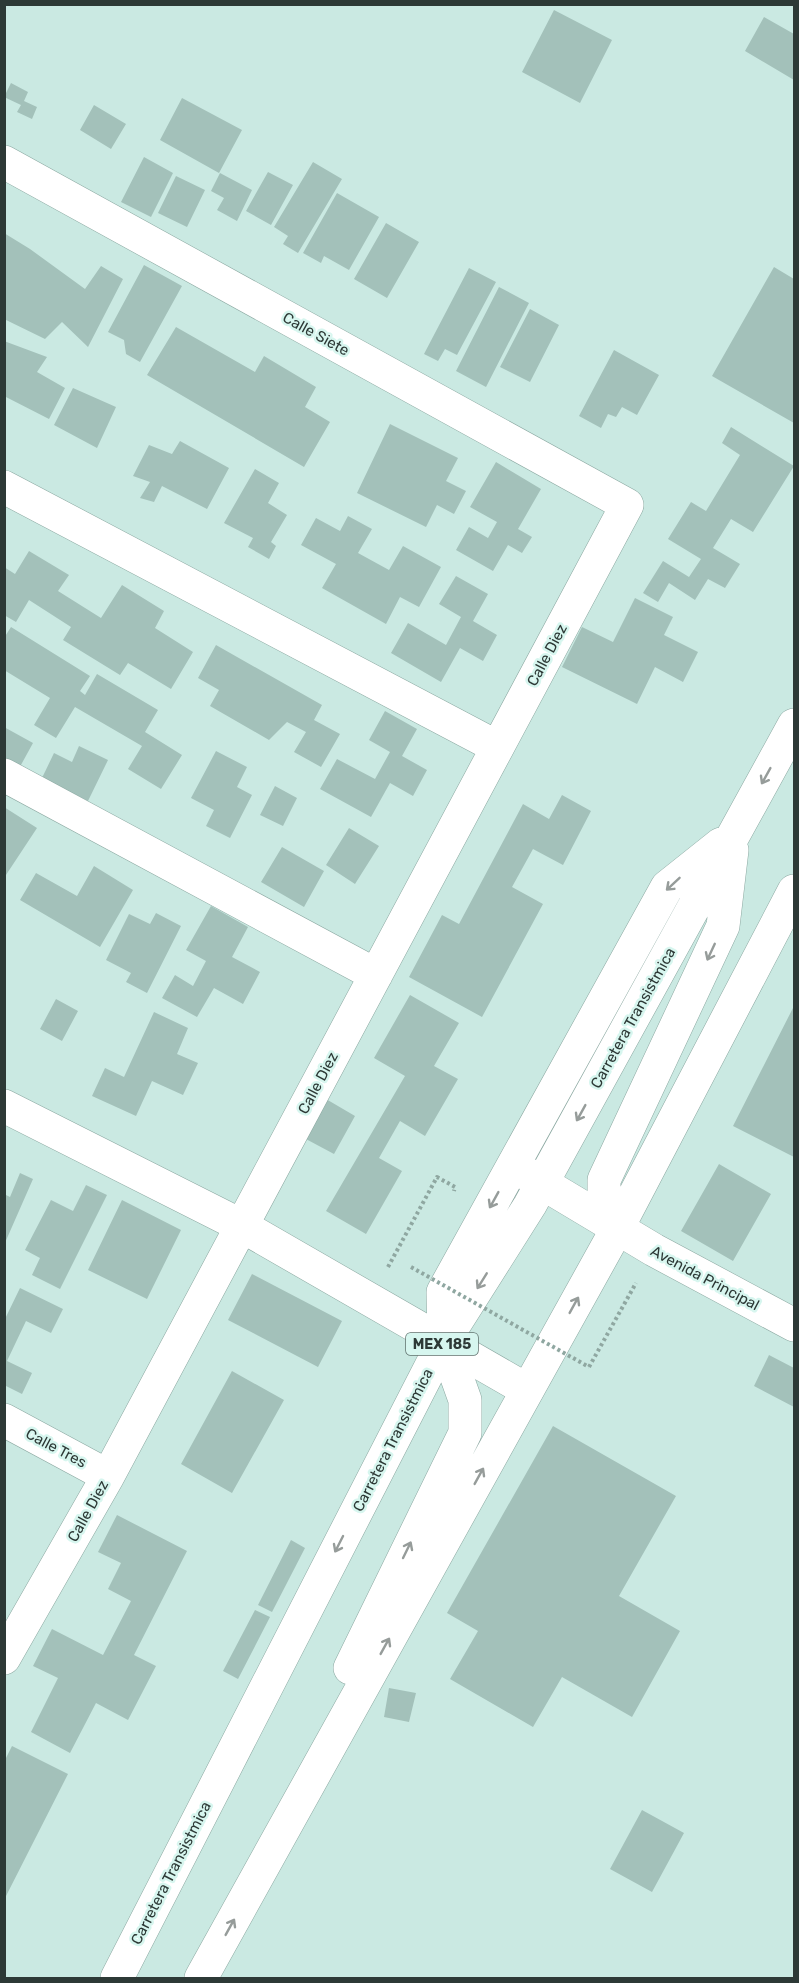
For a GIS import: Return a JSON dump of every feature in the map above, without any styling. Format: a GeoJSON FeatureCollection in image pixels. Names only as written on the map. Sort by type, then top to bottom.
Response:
{"type":"FeatureCollection","features":[{"type":"Feature","properties":{"kind":"main road","name":"Calle Siete"},"geometry":{"type":"LineString","coordinates":[[4,162],[627,506]]}},
{"type":"Feature","properties":{"kind":"main road"},"geometry":{"type":"LineString","coordinates":[[4,487],[497,747]]}},
{"type":"Feature","properties":{"kind":"main road","name":"Calle Diez"},"geometry":{"type":"LineString","coordinates":[[4,1658],[108,1476],[627,506]]}},
{"type":"Feature","properties":{"kind":"main road","name":"Carretera Transistmica"},"geometry":{"type":"LineString","coordinates":[[117,1978],[444,1341],[542,1184],[795,725]]}},
{"type":"Feature","properties":{"kind":"main road"},"geometry":{"type":"LineString","coordinates":[[4,775],[376,975]]}},
{"type":"Feature","properties":{"kind":"main road"},"geometry":{"type":"LineString","coordinates":[[333,1740],[341,1688],[465,1433],[465,1400],[444,1341],[443,1292],[667,888],[734,834]]}},
{"type":"Feature","properties":{"kind":"main road"},"geometry":{"type":"LineString","coordinates":[[617,1228],[604,1195],[604,1180],[723,926],[734,834]]}},
{"type":"Feature","properties":{"kind":"main road"},"geometry":{"type":"LineString","coordinates":[[201,1978],[617,1228],[795,891]]}},
{"type":"Feature","properties":{"kind":"main road"},"geometry":{"type":"LineString","coordinates":[[4,1106],[242,1226],[527,1390]]}},
{"type":"Feature","properties":{"kind":"main road","name":"Avenida Principal"},"geometry":{"type":"LineString","coordinates":[[513,1165],[654,1250],[795,1325]]}},
{"type":"Feature","properties":{"kind":"main road","name":"Calle Tres"},"geometry":{"type":"LineString","coordinates":[[4,1420],[108,1476]]}},
{"type":"Feature","properties":{"kind":"path"},"geometry":{"type":"LineString","coordinates":[[370,1299],[437,1177],[455,1187]]}},
{"type":"Feature","properties":{"kind":"path"},"geometry":{"type":"LineString","coordinates":[[411,1267],[589,1367],[654,1250]]}},
{"type":"Feature","properties":{"kind":"building"},"geometry":{"type":"Polygon","coordinates":[[[554,10],[612,40],[580,103],[522,72],[554,10]]]}},
{"type":"Feature","properties":{"kind":"building"},"geometry":{"type":"Polygon","coordinates":[[[764,17],[794,34],[794,80],[745,51],[764,17]]]}},
{"type":"Feature","properties":{"kind":"building"},"geometry":{"type":"Polygon","coordinates":[[[11,83],[28,92],[24,101],[37,107],[32,119],[17,112],[21,105],[4,97],[11,83]]]}},
{"type":"Feature","properties":{"kind":"building"},"geometry":{"type":"Polygon","coordinates":[[[182,98],[242,130],[219,173],[160,140],[182,98]]]}},
{"type":"Feature","properties":{"kind":"building"},"geometry":{"type":"Polygon","coordinates":[[[94,105],[126,124],[111,149],[80,130],[94,105]]]}},
{"type":"Feature","properties":{"kind":"building"},"geometry":{"type":"Polygon","coordinates":[[[144,157],[173,173],[151,217],[121,202],[144,157]]]}},
{"type":"Feature","properties":{"kind":"building"},"geometry":{"type":"Polygon","coordinates":[[[313,162],[342,179],[298,253],[283,244],[288,236],[274,227],[313,162]]]}},
{"type":"Feature","properties":{"kind":"building"},"geometry":{"type":"Polygon","coordinates":[[[268,172],[293,185],[271,225],[246,211],[268,172]]]}},
{"type":"Feature","properties":{"kind":"building"},"geometry":{"type":"Polygon","coordinates":[[[220,173],[252,190],[237,221],[217,210],[224,198],[211,191],[220,173]]]}},
{"type":"Feature","properties":{"kind":"building"},"geometry":{"type":"Polygon","coordinates":[[[176,176],[205,190],[187,227],[158,213],[176,176]]]}},
{"type":"Feature","properties":{"kind":"building"},"geometry":{"type":"Polygon","coordinates":[[[337,193],[379,217],[349,270],[324,256],[321,263],[303,253],[337,193]]]}},
{"type":"Feature","properties":{"kind":"building"},"geometry":{"type":"Polygon","coordinates":[[[386,223],[419,242],[387,298],[354,279],[386,223]]]}},
{"type":"Feature","properties":{"kind":"building"},"geometry":{"type":"Polygon","coordinates":[[[4,233],[85,289],[101,266],[123,279],[88,347],[62,322],[45,339],[4,319],[4,233]]]}},
{"type":"Feature","properties":{"kind":"building"},"geometry":{"type":"Polygon","coordinates":[[[144,265],[182,286],[140,362],[126,354],[124,340],[108,332],[144,265]]]}},
{"type":"Feature","properties":{"kind":"building"},"geometry":{"type":"Polygon","coordinates":[[[774,267],[794,279],[794,423],[712,376],[774,267]]]}},
{"type":"Feature","properties":{"kind":"building"},"geometry":{"type":"Polygon","coordinates":[[[469,268],[496,282],[457,355],[445,349],[438,361],[424,354],[469,268]]]}},
{"type":"Feature","properties":{"kind":"building"},"geometry":{"type":"Polygon","coordinates":[[[499,287],[529,303],[486,387],[456,371],[499,287]]]}},
{"type":"Feature","properties":{"kind":"building"},"geometry":{"type":"Polygon","coordinates":[[[530,309],[559,325],[530,382],[500,367],[530,309]]]}},
{"type":"Feature","properties":{"kind":"building"},"geometry":{"type":"Polygon","coordinates":[[[176,327],[255,372],[264,356],[316,387],[305,407],[330,422],[304,467],[147,375],[176,327]]]}},
{"type":"Feature","properties":{"kind":"building"},"geometry":{"type":"Polygon","coordinates":[[[4,341],[47,357],[37,372],[65,388],[49,419],[4,396],[4,341]]]}},
{"type":"Feature","properties":{"kind":"building"},"geometry":{"type":"Polygon","coordinates":[[[614,350],[659,375],[637,415],[622,407],[616,417],[608,414],[601,428],[579,416],[614,350]]]}},
{"type":"Feature","properties":{"kind":"building"},"geometry":{"type":"Polygon","coordinates":[[[73,388],[116,407],[97,448],[54,425],[73,388]]]}},
{"type":"Feature","properties":{"kind":"building"},"geometry":{"type":"Polygon","coordinates":[[[390,424],[458,458],[446,481],[466,491],[454,514],[437,505],[426,527],[357,493],[390,424]]]}},
{"type":"Feature","properties":{"kind":"building"},"geometry":{"type":"Polygon","coordinates":[[[731,427],[794,466],[753,532],[731,519],[713,548],[740,564],[725,588],[708,579],[695,600],[669,583],[658,602],[643,593],[663,561],[689,577],[701,559],[668,539],[691,502],[706,511],[740,455],[722,443],[731,427]]]}},
{"type":"Feature","properties":{"kind":"building"},"geometry":{"type":"Polygon","coordinates":[[[180,441],[229,468],[207,509],[162,486],[154,502],[140,498],[150,482],[133,476],[149,445],[172,454],[180,441]]]}},
{"type":"Feature","properties":{"kind":"building"},"geometry":{"type":"Polygon","coordinates":[[[496,462],[541,489],[518,529],[532,537],[522,553],[508,545],[493,571],[456,550],[469,527],[488,538],[497,522],[470,507],[496,462]]]}},
{"type":"Feature","properties":{"kind":"building"},"geometry":{"type":"Polygon","coordinates":[[[255,469],[279,483],[268,503],[287,515],[271,542],[276,546],[269,559],[248,547],[253,538],[224,523],[255,469]]]}},
{"type":"Feature","properties":{"kind":"building"},"geometry":{"type":"Polygon","coordinates":[[[348,516],[372,529],[358,553],[389,570],[403,546],[441,567],[419,607],[400,597],[386,624],[322,588],[336,564],[301,545],[316,518],[340,531],[348,516]]]}},
{"type":"Feature","properties":{"kind":"building"},"geometry":{"type":"Polygon","coordinates":[[[29,551],[69,575],[58,591],[101,618],[122,585],[164,611],[155,628],[193,652],[171,689],[128,663],[120,675],[63,640],[71,627],[29,600],[16,622],[4,615],[4,567],[15,574],[29,551]]]}},
{"type":"Feature","properties":{"kind":"building"},"geometry":{"type":"Polygon","coordinates":[[[456,576],[488,594],[473,621],[497,635],[483,661],[460,648],[441,682],[391,653],[408,623],[446,645],[461,617],[439,604],[456,576]]]}},
{"type":"Feature","properties":{"kind":"building"},"geometry":{"type":"Polygon","coordinates":[[[635,598],[673,617],[664,635],[698,652],[683,682],[655,667],[637,704],[562,667],[582,627],[613,642],[635,598]]]}},
{"type":"Feature","properties":{"kind":"building"},"geometry":{"type":"Polygon","coordinates":[[[11,627],[90,676],[80,691],[85,695],[97,674],[158,710],[145,732],[182,755],[161,789],[128,769],[142,746],[75,707],[56,738],[34,725],[50,698],[4,670],[4,638],[11,627]]]}},
{"type":"Feature","properties":{"kind":"building"},"geometry":{"type":"Polygon","coordinates":[[[216,645],[322,705],[314,720],[340,734],[321,767],[294,752],[306,732],[287,722],[269,740],[210,706],[219,690],[198,678],[216,645]]]}},
{"type":"Feature","properties":{"kind":"building"},"geometry":{"type":"Polygon","coordinates":[[[385,711],[417,729],[402,756],[427,770],[413,796],[390,783],[371,817],[320,789],[337,759],[375,779],[390,752],[369,740],[385,711]]]}},
{"type":"Feature","properties":{"kind":"building"},"geometry":{"type":"Polygon","coordinates":[[[4,727],[33,743],[16,774],[4,767],[4,727]]]}},
{"type":"Feature","properties":{"kind":"building"},"geometry":{"type":"Polygon","coordinates":[[[79,746],[108,760],[88,801],[42,778],[54,753],[72,762],[79,746]]]}},
{"type":"Feature","properties":{"kind":"building"},"geometry":{"type":"Polygon","coordinates":[[[216,751],[247,767],[237,787],[252,795],[230,838],[206,826],[214,810],[191,798],[216,751]]]}},
{"type":"Feature","properties":{"kind":"building"},"geometry":{"type":"Polygon","coordinates":[[[275,786],[297,798],[283,826],[260,815],[275,786]]]}},
{"type":"Feature","properties":{"kind":"building"},"geometry":{"type":"Polygon","coordinates":[[[562,795],[591,811],[563,865],[533,849],[512,887],[543,904],[482,1017],[409,977],[442,915],[459,924],[523,804],[549,819],[562,795]]]}},
{"type":"Feature","properties":{"kind":"building"},"geometry":{"type":"Polygon","coordinates":[[[4,807],[37,828],[4,878],[4,807]]]}},
{"type":"Feature","properties":{"kind":"building"},"geometry":{"type":"Polygon","coordinates":[[[349,828],[379,846],[355,884],[326,865],[349,828]]]}},
{"type":"Feature","properties":{"kind":"building"},"geometry":{"type":"Polygon","coordinates":[[[282,847],[324,871],[304,907],[261,882],[282,847]]]}},
{"type":"Feature","properties":{"kind":"building"},"geometry":{"type":"Polygon","coordinates":[[[94,866],[133,890],[100,947],[20,900],[36,873],[77,896],[94,866]]]}},
{"type":"Feature","properties":{"kind":"building"},"geometry":{"type":"Polygon","coordinates":[[[211,906],[248,927],[232,957],[260,972],[243,1004],[214,988],[197,1017],[162,998],[175,975],[193,986],[206,961],[186,950],[211,906]]]}},
{"type":"Feature","properties":{"kind":"building"},"geometry":{"type":"Polygon","coordinates":[[[156,913],[181,926],[147,993],[126,982],[131,973],[106,960],[129,914],[150,924],[156,913]]]}},
{"type":"Feature","properties":{"kind":"building"},"geometry":{"type":"Polygon","coordinates":[[[410,995],[459,1023],[434,1066],[458,1079],[425,1136],[400,1121],[379,1158],[402,1171],[366,1234],[326,1211],[405,1076],[374,1058],[410,995]]]}},
{"type":"Feature","properties":{"kind":"building"},"geometry":{"type":"Polygon","coordinates":[[[56,999],[78,1011],[62,1041],[40,1029],[56,999]]]}},
{"type":"Feature","properties":{"kind":"building"},"geometry":{"type":"Polygon","coordinates":[[[794,1006],[794,1157],[733,1126],[794,1006]]]}},
{"type":"Feature","properties":{"kind":"building"},"geometry":{"type":"Polygon","coordinates":[[[154,1012],[188,1028],[177,1054],[198,1063],[183,1095],[152,1081],[136,1116],[92,1096],[105,1068],[124,1077],[154,1012]]]}},
{"type":"Feature","properties":{"kind":"building"},"geometry":{"type":"Polygon","coordinates":[[[326,1099],[355,1116],[334,1154],[304,1138],[326,1099]]]}},
{"type":"Feature","properties":{"kind":"building"},"geometry":{"type":"Polygon","coordinates":[[[719,1164],[771,1194],[733,1261],[681,1231],[719,1164]]]}},
{"type":"Feature","properties":{"kind":"building"},"geometry":{"type":"Polygon","coordinates":[[[20,1173],[33,1179],[4,1245],[4,1194],[10,1197],[20,1173]]]}},
{"type":"Feature","properties":{"kind":"building"},"geometry":{"type":"Polygon","coordinates":[[[86,1185],[107,1195],[60,1289],[32,1275],[40,1258],[25,1250],[51,1200],[73,1211],[86,1185]]]}},
{"type":"Feature","properties":{"kind":"building"},"geometry":{"type":"Polygon","coordinates":[[[122,1200],[181,1230],[147,1299],[88,1270],[122,1200]]]}},
{"type":"Feature","properties":{"kind":"building"},"geometry":{"type":"Polygon","coordinates":[[[252,1274],[342,1321],[318,1367],[228,1320],[252,1274]]]}},
{"type":"Feature","properties":{"kind":"building"},"geometry":{"type":"Polygon","coordinates":[[[20,1288],[63,1309],[51,1333],[26,1321],[7,1361],[32,1373],[22,1394],[4,1385],[4,1321],[20,1288]]]}},
{"type":"Feature","properties":{"kind":"building"},"geometry":{"type":"Polygon","coordinates":[[[769,1355],[794,1368],[794,1407],[754,1386],[769,1355]]]}},
{"type":"Feature","properties":{"kind":"building"},"geometry":{"type":"Polygon","coordinates":[[[232,1371],[284,1400],[232,1493],[181,1464],[232,1371]]]}},
{"type":"Feature","properties":{"kind":"building"},"geometry":{"type":"Polygon","coordinates":[[[553,1426],[676,1496],[619,1596],[680,1631],[632,1717],[562,1677],[533,1727],[450,1679],[478,1631],[447,1613],[553,1426]]]}},
{"type":"Feature","properties":{"kind":"building"},"geometry":{"type":"Polygon","coordinates":[[[117,1515],[187,1551],[134,1655],[156,1666],[128,1720],[96,1703],[70,1753],[31,1732],[58,1678],[33,1666],[52,1629],[103,1655],[131,1601],[108,1589],[121,1563],[98,1552],[117,1515]]]}},
{"type":"Feature","properties":{"kind":"building"},"geometry":{"type":"Polygon","coordinates":[[[291,1540],[305,1548],[272,1612],[258,1605],[291,1540]]]}},
{"type":"Feature","properties":{"kind":"building"},"geometry":{"type":"Polygon","coordinates":[[[255,1610],[270,1617],[238,1679],[223,1671],[255,1610]]]}},
{"type":"Feature","properties":{"kind":"building"},"geometry":{"type":"Polygon","coordinates":[[[389,1688],[416,1693],[409,1722],[384,1717],[389,1688]]]}},
{"type":"Feature","properties":{"kind":"building"},"geometry":{"type":"Polygon","coordinates":[[[12,1746],[68,1774],[4,1900],[4,1762],[12,1746]]]}},
{"type":"Feature","properties":{"kind":"building"},"geometry":{"type":"Polygon","coordinates":[[[642,1810],[684,1833],[652,1892],[610,1869],[642,1810]]]}}]}
